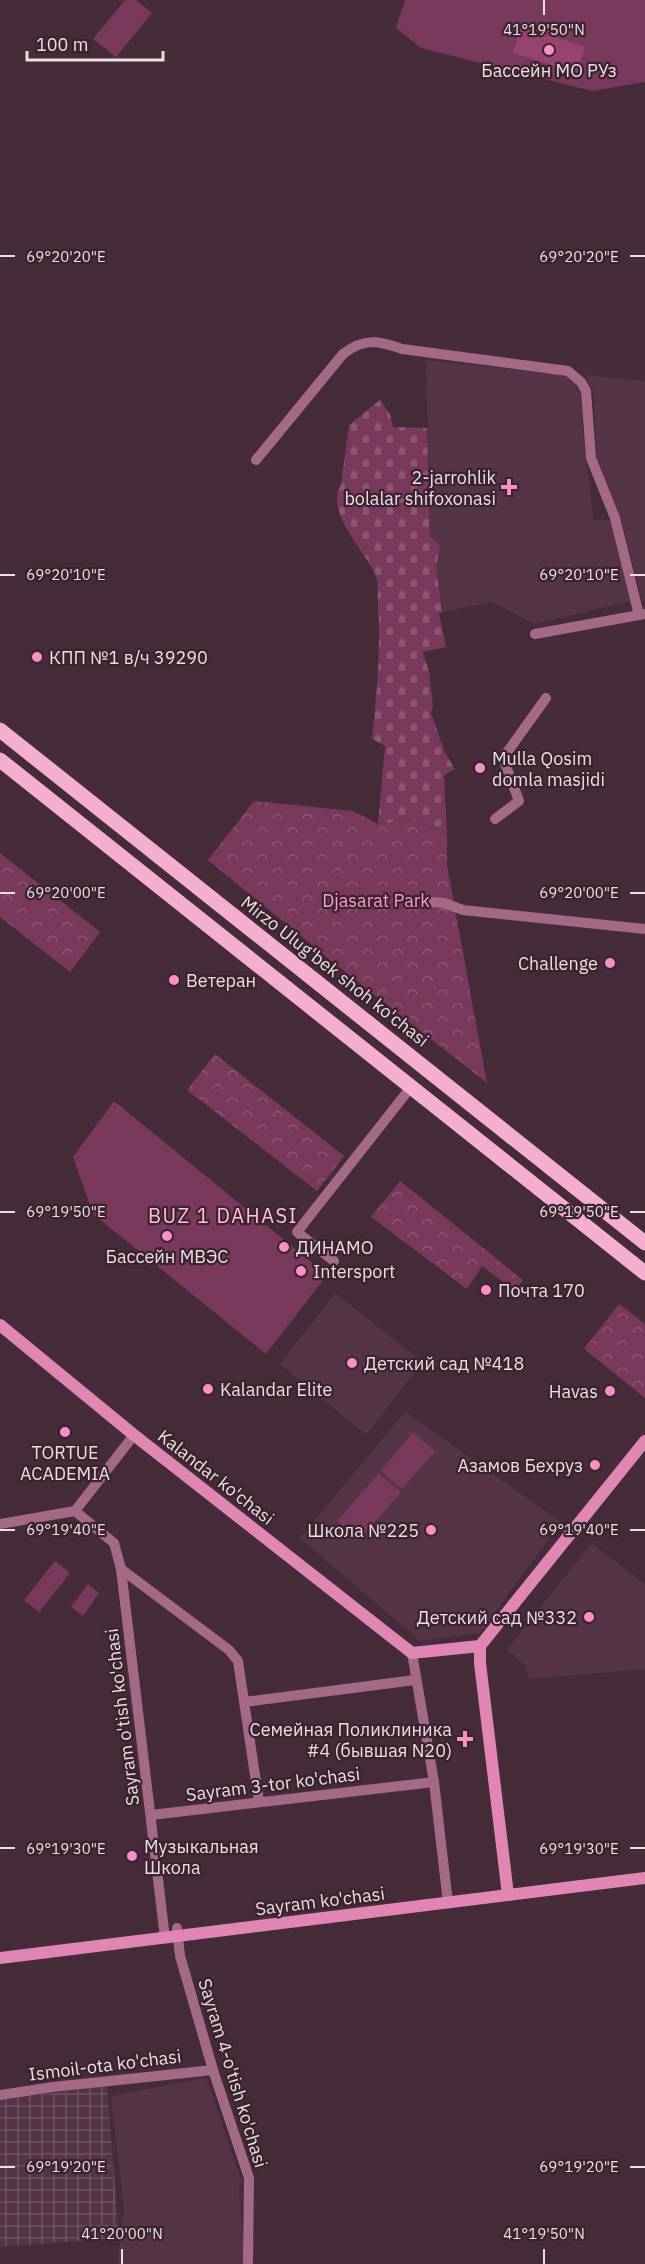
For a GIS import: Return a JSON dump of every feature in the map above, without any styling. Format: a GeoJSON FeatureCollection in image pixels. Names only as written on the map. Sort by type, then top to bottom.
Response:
{"type":"FeatureCollection","features":[{"type":"Feature","properties":{"kind":"main road","name":"Mirzo Ulug'bek shoh ko'chasi"},"geometry":{"type":"LineString","coordinates":[[0,730],[645,1243]]}},
{"type":"Feature","properties":{"kind":"main road"},"geometry":{"type":"LineString","coordinates":[[0,760],[645,1273]]}},
{"type":"Feature","properties":{"kind":"street"},"geometry":{"type":"LineString","coordinates":[[256,459],[344,354],[352,347],[364,343],[378,341],[402,349],[568,371],[581,382],[586,391],[591,458],[615,518],[642,614],[535,634]]}},
{"type":"Feature","properties":{"kind":"street"},"geometry":{"type":"LineString","coordinates":[[495,819],[519,801],[503,758],[546,698]]}},
{"type":"Feature","properties":{"kind":"street"},"geometry":{"type":"LineString","coordinates":[[432,902],[444,903],[463,910],[645,929]]}},
{"type":"Feature","properties":{"kind":"street"},"geometry":{"type":"LineString","coordinates":[[334,1261],[297,1232],[411,1087]]}},
{"type":"Feature","properties":{"kind":"street","name":"Kalandar ko'chasi"},"geometry":{"type":"LineString","coordinates":[[0,1325],[134,1436],[412,1653]]}},
{"type":"Feature","properties":{"kind":"street"},"geometry":{"type":"LineString","coordinates":[[0,1524],[75,1511],[134,1436]]}},
{"type":"Feature","properties":{"kind":"street"},"geometry":{"type":"LineString","coordinates":[[508,1891],[480,1663],[480,1646],[645,1441]]}},
{"type":"Feature","properties":{"kind":"street","name":"Sayram o'tish ko'chasi"},"geometry":{"type":"LineString","coordinates":[[75,1511],[114,1543],[121,1569],[151,1815],[171,1933]]}},
{"type":"Feature","properties":{"kind":"street"},"geometry":{"type":"LineString","coordinates":[[121,1569],[232,1654],[240,1665],[259,1802]]}},
{"type":"Feature","properties":{"kind":"street"},"geometry":{"type":"LineString","coordinates":[[448,1899],[434,1782],[412,1653],[480,1646]]}},
{"type":"Feature","properties":{"kind":"street"},"geometry":{"type":"LineString","coordinates":[[244,1702],[415,1680]]}},
{"type":"Feature","properties":{"kind":"street","name":"Sayram 3-tor ko'chasi"},"geometry":{"type":"LineString","coordinates":[[151,1815],[434,1782]]}},
{"type":"Feature","properties":{"kind":"street","name":"Sayram ko'chasi"},"geometry":{"type":"LineString","coordinates":[[0,1958],[171,1933],[508,1891],[645,1870]]}},
{"type":"Feature","properties":{"kind":"street","name":"Sayram ko'chasi"},"geometry":{"type":"LineString","coordinates":[[508,1891],[645,1878]]}},
{"type":"Feature","properties":{"kind":"street","name":"Sayram ko'chasi"},"geometry":{"type":"LineString","coordinates":[[0,1950],[171,1933]]}},
{"type":"Feature","properties":{"kind":"street","name":"Sayram 4-o'tish ko'chasi"},"geometry":{"type":"LineString","coordinates":[[171,1933],[249,2178],[248,2264]]}},
{"type":"Feature","properties":{"kind":"street","name":"Ismoil-ota ko'chasi"},"geometry":{"type":"LineString","coordinates":[[0,2095],[213,2070]]}},
{"type":"Feature","properties":{"kind":"shaded area","name":"Бассейн МО РУз"},"geometry":{"type":"Polygon","coordinates":[[[521,26],[585,47],[577,73],[513,53],[521,26]]]}},
{"type":"Feature","properties":{"kind":"shaded area","name":"2-jarrohlik bolalar shifoxonasi"},"geometry":{"type":"Polygon","coordinates":[[[426,360],[565,375],[574,383],[580,392],[594,520],[611,520],[630,601],[535,624],[492,602],[442,612],[436,567],[440,547],[430,536],[426,360]]]}},
{"type":"Feature","properties":{"kind":"shaded area"},"geometry":{"type":"Polygon","coordinates":[[[585,375],[645,381],[645,600],[642,601],[621,520],[597,462],[594,393],[585,375]]]}},
{"type":"Feature","properties":{"kind":"shaded area","name":"Детский сад №418"},"geometry":{"type":"Polygon","coordinates":[[[335,1293],[423,1362],[366,1435],[280,1364],[335,1293]]]}},
{"type":"Feature","properties":{"kind":"shaded area","name":"Школа №225"},"geometry":{"type":"Polygon","coordinates":[[[405,1412],[561,1522],[480,1633],[420,1641],[300,1538],[405,1412]]]}},
{"type":"Feature","properties":{"kind":"shaded area","name":"Детский сад №332"},"geometry":{"type":"Polygon","coordinates":[[[591,1543],[645,1584],[645,1669],[529,1679],[526,1666],[507,1650],[591,1543]]]}},
{"type":"Feature","properties":{"kind":"shaded area"},"geometry":{"type":"Polygon","coordinates":[[[206,2078],[242,2181],[239,2188],[245,2264],[118,2264],[124,2207],[111,2096],[206,2078]]]}},
{"type":"Feature","properties":{"kind":"shaded area"},"geometry":{"type":"Polygon","coordinates":[[[107,2086],[119,2238],[0,2247],[0,2100],[107,2086]]]}},
{"type":"Feature","properties":{"kind":"green space"},"geometry":{"type":"Polygon","coordinates":[[[125,0],[136,0],[152,13],[116,57],[93,39],[125,0]]]}},
{"type":"Feature","properties":{"kind":"green space"},"geometry":{"type":"Polygon","coordinates":[[[405,0],[645,0],[645,82],[592,91],[421,48],[396,28],[405,0]]]}},
{"type":"Feature","properties":{"kind":"green space"},"geometry":{"type":"Polygon","coordinates":[[[380,400],[390,414],[393,427],[427,428],[430,536],[440,547],[436,567],[442,612],[439,613],[446,647],[423,652],[429,672],[433,705],[431,713],[445,753],[455,769],[444,775],[447,835],[415,820],[378,824],[385,746],[372,739],[379,653],[377,580],[342,519],[337,495],[341,485],[349,425],[380,400]]]}},
{"type":"Feature","properties":{"kind":"green space","name":"Djasarat Park"},"geometry":{"type":"Polygon","coordinates":[[[254,801],[353,811],[378,824],[415,820],[447,835],[447,866],[487,1083],[208,860],[254,801]]]}},
{"type":"Feature","properties":{"kind":"green space"},"geometry":{"type":"Polygon","coordinates":[[[0,853],[100,932],[70,972],[0,917],[0,853]]]}},
{"type":"Feature","properties":{"kind":"green space"},"geometry":{"type":"Polygon","coordinates":[[[215,1054],[344,1156],[317,1191],[187,1090],[215,1054]]]}},
{"type":"Feature","properties":{"kind":"green space"},"geometry":{"type":"Polygon","coordinates":[[[114,1101],[327,1275],[266,1354],[93,1214],[73,1157],[114,1101]]]}},
{"type":"Feature","properties":{"kind":"green space"},"geometry":{"type":"Polygon","coordinates":[[[400,1181],[523,1280],[515,1291],[482,1266],[467,1289],[371,1217],[400,1181]]]}},
{"type":"Feature","properties":{"kind":"green space"},"geometry":{"type":"Polygon","coordinates":[[[619,1304],[645,1324],[645,1398],[584,1349],[619,1304]]]}},
{"type":"Feature","properties":{"kind":"green space"},"geometry":{"type":"Polygon","coordinates":[[[413,1432],[435,1451],[402,1489],[381,1471],[413,1432]]]}},
{"type":"Feature","properties":{"kind":"green space"},"geometry":{"type":"Polygon","coordinates":[[[379,1473],[401,1492],[359,1540],[337,1521],[379,1473]]]}},
{"type":"Feature","properties":{"kind":"green space"},"geometry":{"type":"Polygon","coordinates":[[[55,1561],[70,1573],[39,1612],[24,1600],[55,1561]]]}},
{"type":"Feature","properties":{"kind":"green space"},"geometry":{"type":"Polygon","coordinates":[[[88,1584],[99,1593],[83,1616],[71,1607],[88,1584]]]}},
{"type":"Feature","properties":{"kind":"place","name":"Бассейн МО РУз"},"geometry":{"type":"Point","coordinates":[549,50]}},
{"type":"Feature","properties":{"kind":"place","name":"2-jarrohlik bolalar shifoxonasi"},"geometry":{"type":"Point","coordinates":[509,487]}},
{"type":"Feature","properties":{"kind":"place","name":"КПП №1 в/ч 39290"},"geometry":{"type":"Point","coordinates":[37,657]}},
{"type":"Feature","properties":{"kind":"place","name":"Mulla Qosim domla masjidi"},"geometry":{"type":"Point","coordinates":[480,768]}},
{"type":"Feature","properties":{"kind":"place","name":"Challenge"},"geometry":{"type":"Point","coordinates":[610,963]}},
{"type":"Feature","properties":{"kind":"place","name":"Ветеран"},"geometry":{"type":"Point","coordinates":[174,980]}},
{"type":"Feature","properties":{"kind":"place","name":"Бассейн МВЭС"},"geometry":{"type":"Point","coordinates":[167,1236]}},
{"type":"Feature","properties":{"kind":"place","name":"ДИНАМО"},"geometry":{"type":"Point","coordinates":[284,1247]}},
{"type":"Feature","properties":{"kind":"place","name":"Intersport"},"geometry":{"type":"Point","coordinates":[301,1271]}},
{"type":"Feature","properties":{"kind":"place","name":"Почта 170"},"geometry":{"type":"Point","coordinates":[486,1290]}},
{"type":"Feature","properties":{"kind":"place","name":"Детский сад №418"},"geometry":{"type":"Point","coordinates":[352,1363]}},
{"type":"Feature","properties":{"kind":"place","name":"Kalandar Elite"},"geometry":{"type":"Point","coordinates":[208,1389]}},
{"type":"Feature","properties":{"kind":"place","name":"Havas"},"geometry":{"type":"Point","coordinates":[610,1391]}},
{"type":"Feature","properties":{"kind":"place","name":"TORTUE ACADEMIA"},"geometry":{"type":"Point","coordinates":[65,1432]}},
{"type":"Feature","properties":{"kind":"place","name":"Азамов Бехруз"},"geometry":{"type":"Point","coordinates":[595,1465]}},
{"type":"Feature","properties":{"kind":"place","name":"Школа №225"},"geometry":{"type":"Point","coordinates":[431,1530]}},
{"type":"Feature","properties":{"kind":"place","name":"Детский сад №332"},"geometry":{"type":"Point","coordinates":[589,1617]}},
{"type":"Feature","properties":{"kind":"place","name":"Семейная Поликлиника #4 (бывшая N20)"},"geometry":{"type":"Point","coordinates":[465,1739]}},
{"type":"Feature","properties":{"kind":"place","name":"Музыкальная Школа"},"geometry":{"type":"Point","coordinates":[132,1856]}},
{"type":"Feature","properties":{"kind":"district","name":"BUZ 1 DAHASI"},"geometry":{"type":"Point","coordinates":[223,1215]}}]}
